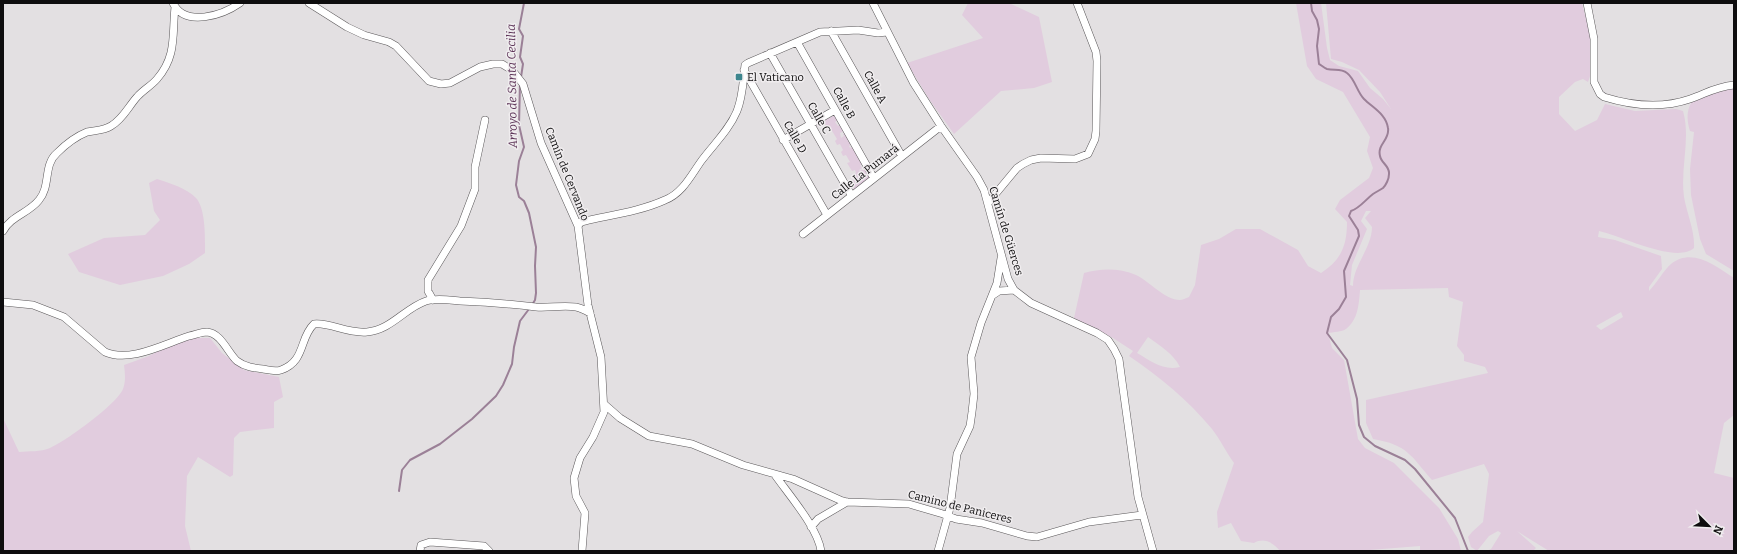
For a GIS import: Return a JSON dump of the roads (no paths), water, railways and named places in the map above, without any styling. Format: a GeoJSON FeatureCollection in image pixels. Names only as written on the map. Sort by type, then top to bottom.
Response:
{"type":"FeatureCollection","features":[{"type":"Feature","properties":{"kind":"street"},"geometry":{"type":"LineString","coordinates":[[174,5],[183,14],[197,18],[224,12],[240,3]]}},
{"type":"Feature","properties":{"kind":"street","name":"Camín de Cervando"},"geometry":{"type":"LineString","coordinates":[[309,3],[346,27],[364,35],[389,42],[396,46],[429,82],[441,84],[450,83],[480,67],[493,64],[508,66],[518,76],[523,84],[540,143],[578,226],[590,313]]}},
{"type":"Feature","properties":{"kind":"street","name":"Camín de Güerces"},"geometry":{"type":"LineString","coordinates":[[873,3],[913,82],[941,126],[977,177],[988,203],[1001,258],[1008,279],[1014,290],[1031,303],[1097,333],[1108,340],[1114,348],[1119,359],[1138,497],[1153,551]]}},
{"type":"Feature","properties":{"kind":"street"},"geometry":{"type":"LineString","coordinates":[[988,203],[1017,168],[1023,164],[1031,160],[1041,158],[1075,159],[1088,154],[1092,147],[1096,131],[1097,61],[1096,52],[1077,3]]}},
{"type":"Feature","properties":{"kind":"street"},"geometry":{"type":"LineString","coordinates":[[1587,3],[1594,39],[1594,82],[1600,94],[1604,97],[1644,106],[1658,106],[1692,99],[1720,86],[1734,85]]}},
{"type":"Feature","properties":{"kind":"street"},"geometry":{"type":"LineString","coordinates":[[3,231],[9,222],[32,207],[40,199],[46,184],[48,166],[56,154],[80,135],[110,127],[123,117],[137,97],[162,74],[173,50],[172,28],[174,5]]}},
{"type":"Feature","properties":{"kind":"street"},"geometry":{"type":"LineString","coordinates":[[578,226],[581,222],[623,213],[666,200],[680,190],[729,127],[742,96],[744,70],[748,63],[820,32],[858,30],[878,33],[887,32]]}},
{"type":"Feature","properties":{"kind":"street","name":"Calle A"},"geometry":{"type":"LineString","coordinates":[[831,31],[900,153]]}},
{"type":"Feature","properties":{"kind":"street","name":"Calle B"},"geometry":{"type":"LineString","coordinates":[[797,42],[872,175]]}},
{"type":"Feature","properties":{"kind":"street","name":"Calle C"},"geometry":{"type":"LineString","coordinates":[[770,53],[850,193]]}},
{"type":"Feature","properties":{"kind":"street","name":"Calle D"},"geometry":{"type":"LineString","coordinates":[[744,70],[827,215]]}},
{"type":"Feature","properties":{"kind":"street"},"geometry":{"type":"LineString","coordinates":[[783,140],[836,110]]}},
{"type":"Feature","properties":{"kind":"street"},"geometry":{"type":"LineString","coordinates":[[433,300],[428,291],[428,280],[442,260],[461,226],[475,189],[475,167],[485,120]]}},
{"type":"Feature","properties":{"kind":"street","name":"Calle La Pumará"},"geometry":{"type":"LineString","coordinates":[[803,234],[941,126]]}},
{"type":"Feature","properties":{"kind":"street"},"geometry":{"type":"LineString","coordinates":[[938,551],[948,516],[957,454],[970,426],[974,394],[971,357],[981,323],[997,283],[1001,258]]}},
{"type":"Feature","properties":{"kind":"street"},"geometry":{"type":"LineString","coordinates":[[993,295],[999,291],[1014,290]]}},
{"type":"Feature","properties":{"kind":"street"},"geometry":{"type":"LineString","coordinates":[[3,302],[33,305],[64,317],[105,352],[111,355],[131,356],[169,342],[207,332],[216,336],[233,356],[244,365],[273,371],[281,370],[296,360],[303,348],[307,333],[314,324],[323,324],[350,332],[369,332],[378,330],[390,324],[412,307],[433,300],[526,305],[536,307],[574,307],[584,309],[590,313],[600,347],[604,404],[601,421],[580,458],[574,478],[576,496],[585,513],[582,551]]}},
{"type":"Feature","properties":{"kind":"street","name":"Camino de Paniceres"},"geometry":{"type":"LineString","coordinates":[[604,404],[620,418],[649,436],[692,444],[743,465],[793,479],[847,502],[909,504],[956,519],[998,526],[1027,536],[1037,537],[1089,522],[1142,515]]}},
{"type":"Feature","properties":{"kind":"street"},"geometry":{"type":"LineString","coordinates":[[775,475],[811,527],[817,537],[821,551]]}},
{"type":"Feature","properties":{"kind":"street"},"geometry":{"type":"LineString","coordinates":[[811,527],[818,519],[847,502]]}},
{"type":"Feature","properties":{"kind":"street"},"geometry":{"type":"LineString","coordinates":[[420,551],[421,545],[430,542],[487,549]]}},
{"type":"Feature","properties":{"kind":"waterway","name":"Arroyo de Santa Cecilia"},"geometry":{"type":"LineString","coordinates":[[521,77],[523,64],[520,57],[523,36],[519,29],[524,3]]}},
{"type":"Feature","properties":{"kind":"waterway"},"geometry":{"type":"LineString","coordinates":[[1311,3],[1312,11],[1317,20],[1319,29],[1317,46],[1319,64],[1327,69],[1347,73],[1364,99],[1385,119],[1388,128],[1387,136],[1380,148],[1381,158],[1389,171],[1388,178],[1383,188],[1351,211],[1349,216],[1358,230],[1359,236],[1344,271],[1346,297],[1339,309],[1331,317],[1327,333],[1347,360],[1357,399],[1359,425],[1364,437],[1375,446],[1405,460],[1415,469],[1455,518],[1468,551]]}},
{"type":"Feature","properties":{"kind":"waterway","name":"Arroyo de Santa Cecilia"},"geometry":{"type":"LineString","coordinates":[[520,83],[519,125],[524,147],[519,161],[516,185],[519,197],[524,201],[529,213],[536,247],[536,293],[535,300],[532,305]]}},
{"type":"Feature","properties":{"kind":"waterway","name":"Arroyo de Santa Cecilia"},"geometry":{"type":"LineString","coordinates":[[399,491],[402,470],[410,460],[440,444],[472,419],[496,396],[503,385],[512,364],[520,321],[529,309]]}},
{"type":"Feature","properties":{"kind":"place","name":"El Vaticano"},"geometry":{"type":"Point","coordinates":[739,77]}}]}
